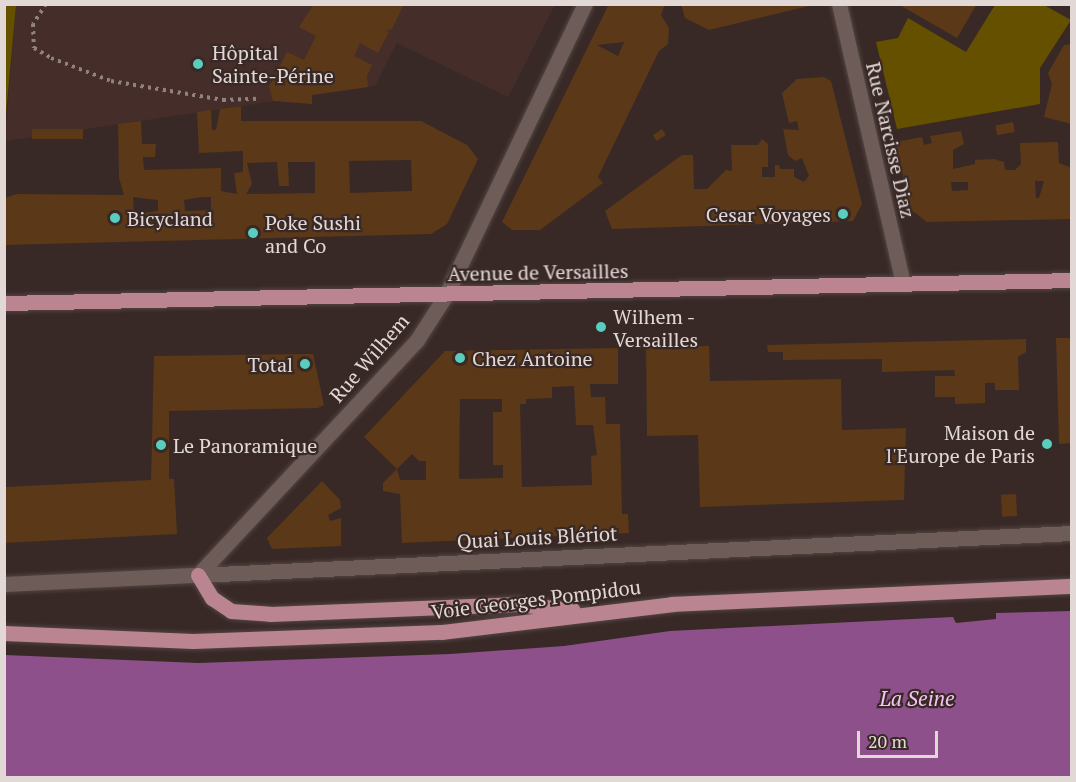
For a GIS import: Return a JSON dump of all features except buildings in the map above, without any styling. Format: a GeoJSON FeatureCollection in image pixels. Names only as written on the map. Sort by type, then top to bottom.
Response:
{"type":"FeatureCollection","features":[{"type":"Feature","properties":{"kind":"main road","name":"Avenue de Versailles"},"geometry":{"type":"LineString","coordinates":[[4,303],[1071,280]]}},
{"type":"Feature","properties":{"kind":"main road"},"geometry":{"type":"LineString","coordinates":[[198,575],[212,598],[231,611],[270,614],[516,604],[603,613]]}},
{"type":"Feature","properties":{"kind":"main road","name":"Voie Georges Pompidou"},"geometry":{"type":"LineString","coordinates":[[4,633],[217,641],[442,632],[672,604],[1071,586]]}},
{"type":"Feature","properties":{"kind":"street","name":"Rue Wilhem"},"geometry":{"type":"LineString","coordinates":[[198,575],[417,340],[446,295],[585,4]]}},
{"type":"Feature","properties":{"kind":"street","name":"Rue Narcisse Diaz"},"geometry":{"type":"LineString","coordinates":[[839,4],[903,284]]}},
{"type":"Feature","properties":{"kind":"street","name":"Quai Louis Blériot"},"geometry":{"type":"LineString","coordinates":[[4,584],[1071,533]]}},
{"type":"Feature","properties":{"kind":"path"},"geometry":{"type":"LineString","coordinates":[[46,4],[33,24],[34,48],[51,58],[111,81],[223,100],[260,99]]}},
{"type":"Feature","properties":{"kind":"shaded area"},"geometry":{"type":"Polygon","coordinates":[[[4,5],[16,5],[5,125],[4,5]]]}},
{"type":"Feature","properties":{"kind":"shaded area","name":"Hôpital Sainte-Périne"},"geometry":{"type":"Polygon","coordinates":[[[16,5],[555,5],[508,97],[397,43],[375,86],[5,141],[16,5]]]}},
{"type":"Feature","properties":{"kind":"shaded area"},"geometry":{"type":"Polygon","coordinates":[[[995,5],[1044,5],[1071,20],[1040,68],[1040,104],[897,129],[876,42],[898,38],[908,18],[966,52],[995,5]]]}},
{"type":"Feature","properties":{"kind":"water","name":"La Seine"},"geometry":{"type":"Polygon","coordinates":[[[1071,611],[1071,777],[5,777],[5,655],[198,663],[450,654],[564,646],[670,631],[953,617],[956,623],[996,619],[996,613],[1071,611]]]}},
{"type":"Feature","properties":{"kind":"place","name":"Hôpital Sainte-Périne"},"geometry":{"type":"Point","coordinates":[198,64]}},
{"type":"Feature","properties":{"kind":"place","name":"Cesar Voyages"},"geometry":{"type":"Point","coordinates":[843,214]}},
{"type":"Feature","properties":{"kind":"place","name":"Bicycland"},"geometry":{"type":"Point","coordinates":[115,218]}},
{"type":"Feature","properties":{"kind":"place","name":"Poke Sushi and Co"},"geometry":{"type":"Point","coordinates":[253,233]}},
{"type":"Feature","properties":{"kind":"place","name":"Wilhem - Versailles"},"geometry":{"type":"Point","coordinates":[601,327]}},
{"type":"Feature","properties":{"kind":"place","name":"Chez Antoine"},"geometry":{"type":"Point","coordinates":[460,358]}},
{"type":"Feature","properties":{"kind":"place","name":"Total"},"geometry":{"type":"Point","coordinates":[305,364]}},
{"type":"Feature","properties":{"kind":"place","name":"Maison de l'Europe de Paris"},"geometry":{"type":"Point","coordinates":[1047,444]}},
{"type":"Feature","properties":{"kind":"place","name":"Le Panoramique"},"geometry":{"type":"Point","coordinates":[161,445]}}]}
